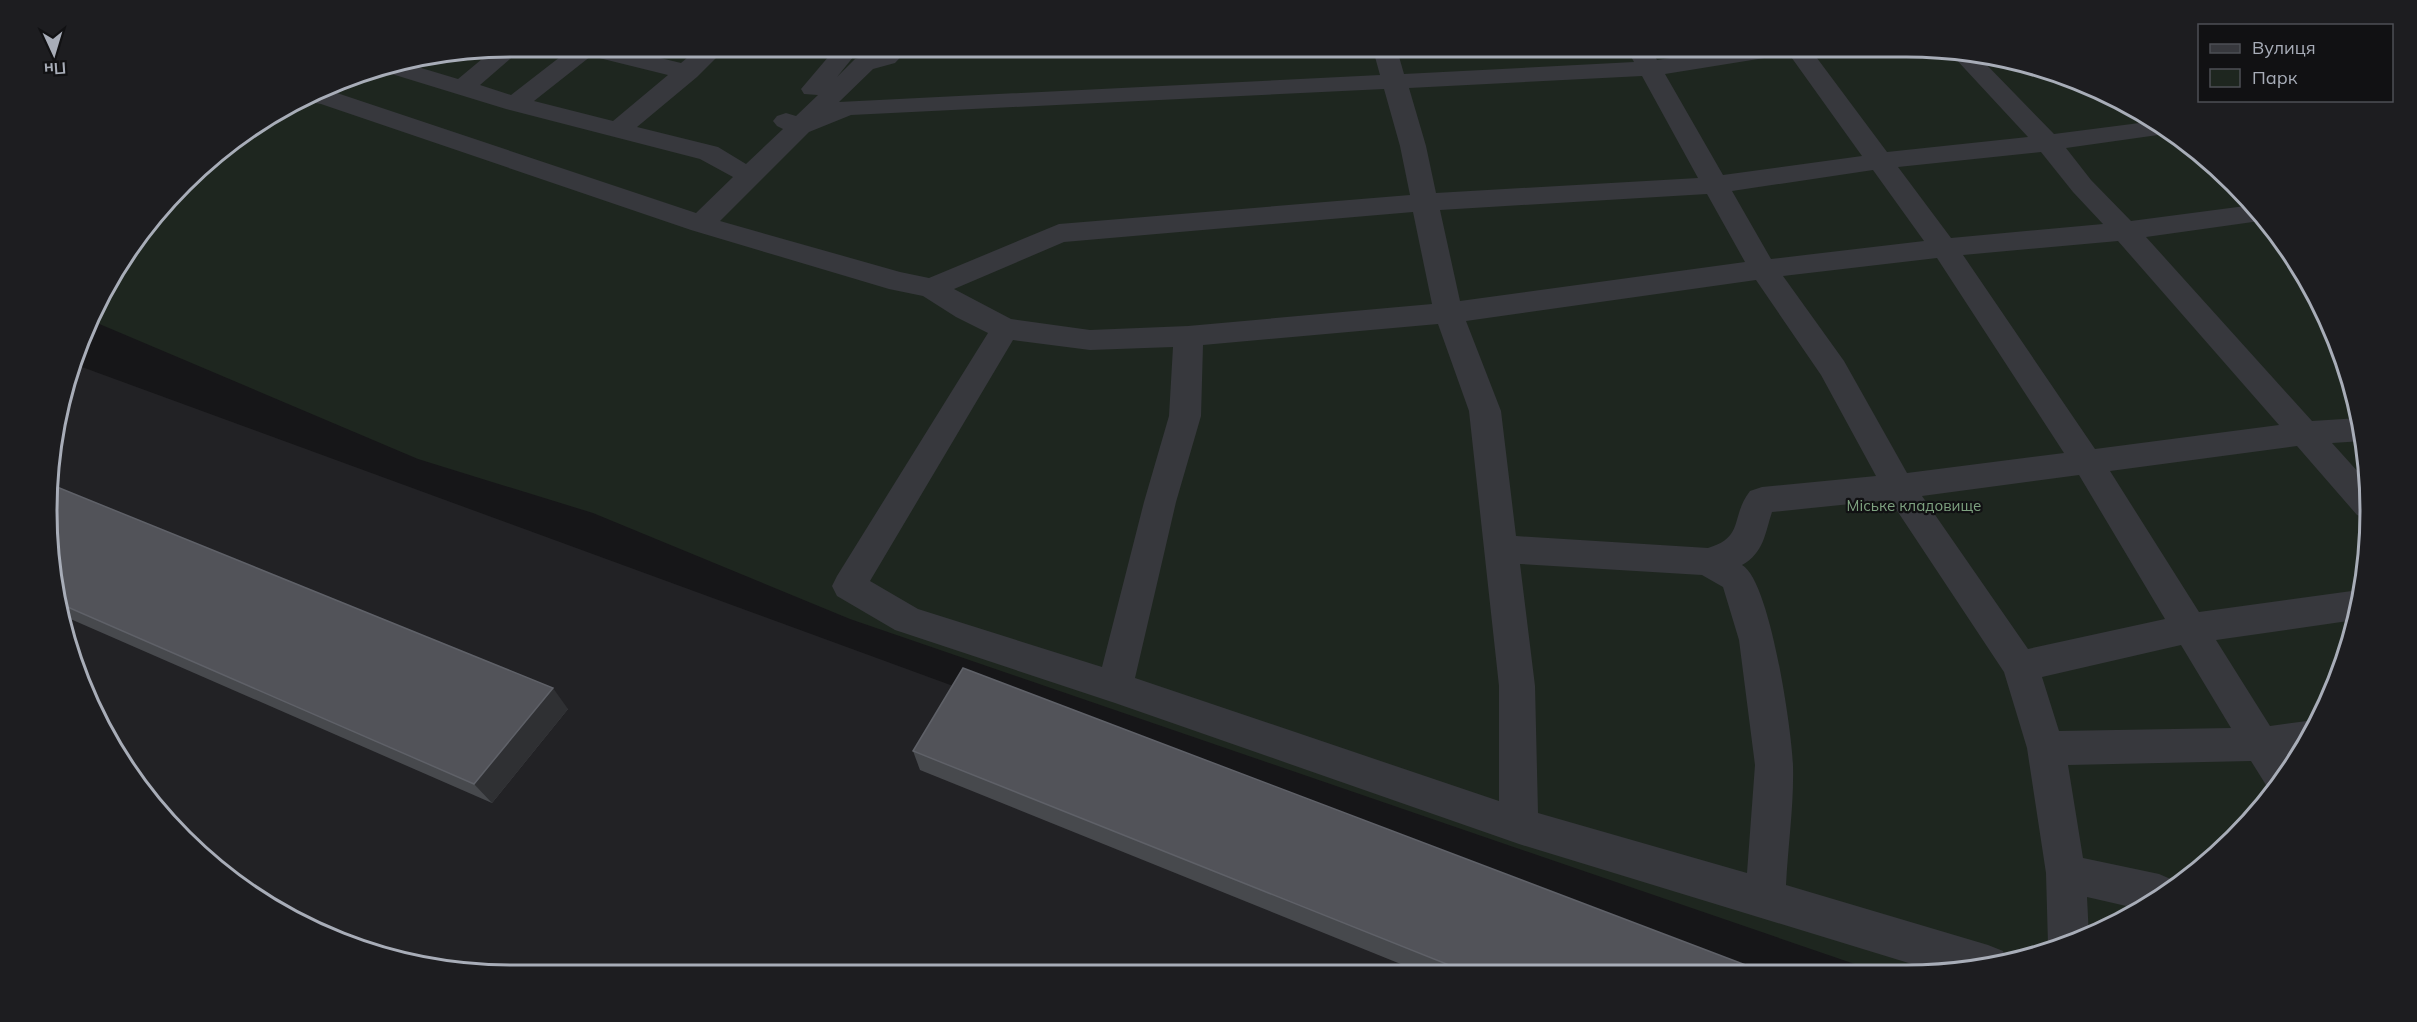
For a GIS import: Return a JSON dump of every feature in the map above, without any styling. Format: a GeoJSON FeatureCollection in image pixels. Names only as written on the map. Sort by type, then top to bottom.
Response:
{"type":"FeatureCollection","features":[{"type":"Feature","properties":{"kind":"street"},"geometry":{"type":"LineString","coordinates":[[461,88],[499,57]]}},
{"type":"Feature","properties":{"kind":"street"},"geometry":{"type":"LineString","coordinates":[[515,104],[572,57]]}},
{"type":"Feature","properties":{"kind":"street"},"geometry":{"type":"LineString","coordinates":[[626,57],[688,72]]}},
{"type":"Feature","properties":{"kind":"street"},"geometry":{"type":"LineString","coordinates":[[617,131],[705,57]]}},
{"type":"Feature","properties":{"kind":"street"},"geometry":{"type":"LineString","coordinates":[[694,222],[793,124],[845,57]]}},
{"type":"Feature","properties":{"kind":"street"},"geometry":{"type":"LineString","coordinates":[[866,57],[887,57]]}},
{"type":"Feature","properties":{"kind":"street"},"geometry":{"type":"LineString","coordinates":[[1387,57],[1425,202],[1448,313],[1485,411],[1517,686],[1519,826]]}},
{"type":"Feature","properties":{"kind":"street"},"geometry":{"type":"LineString","coordinates":[[1643,57],[1763,269],[1833,369],[1898,488],[2020,666],[2046,748],[2066,873],[2069,934]]}},
{"type":"Feature","properties":{"kind":"street"},"geometry":{"type":"LineString","coordinates":[[694,222],[737,170],[793,124],[847,108],[1612,71],[1643,57],[1682,65],[1729,57]]}},
{"type":"Feature","properties":{"kind":"street"},"geometry":{"type":"LineString","coordinates":[[1802,57],[1944,248],[2088,463],[2192,628],[2277,771]]}},
{"type":"Feature","properties":{"kind":"street"},"geometry":{"type":"LineString","coordinates":[[1971,62],[2048,143],[2082,186],[2125,231],[2359,495]]}},
{"type":"Feature","properties":{"kind":"street"},"geometry":{"type":"LineString","coordinates":[[413,68],[461,88],[515,104],[709,153],[737,170]]}},
{"type":"Feature","properties":{"kind":"street"},"geometry":{"type":"LineString","coordinates":[[325,97],[694,222],[899,282],[931,288],[966,310],[1005,329],[1090,340],[1188,336],[1448,313],[1763,269],[1944,248],[2125,231],[2249,214]]}},
{"type":"Feature","properties":{"kind":"street"},"geometry":{"type":"LineString","coordinates":[[931,288],[1059,233],[1425,202],[1715,185],[1881,161],[2048,143],[2150,129]]}},
{"type":"Feature","properties":{"kind":"street"},"geometry":{"type":"LineString","coordinates":[[1005,329],[849,586],[906,620],[1115,687],[1519,826],[1969,960]]}},
{"type":"Feature","properties":{"kind":"street"},"geometry":{"type":"LineString","coordinates":[[1115,687],[1185,416],[1188,336]]}},
{"type":"Feature","properties":{"kind":"street"},"geometry":{"type":"LineString","coordinates":[[1501,549],[1626,555],[1708,562],[1732,555],[1747,542],[1754,508],[1762,500],[1837,491],[1898,488],[2306,433],[2352,430]]}},
{"type":"Feature","properties":{"kind":"street"},"geometry":{"type":"LineString","coordinates":[[1708,562],[1736,578],[1748,603],[1757,640],[1774,765],[1765,898]]}},
{"type":"Feature","properties":{"kind":"street"},"geometry":{"type":"LineString","coordinates":[[2020,666],[2192,628],[2350,606]]}},
{"type":"Feature","properties":{"kind":"street"},"geometry":{"type":"LineString","coordinates":[[2046,748],[2260,744],[2298,739]]}},
{"type":"Feature","properties":{"kind":"street"},"geometry":{"type":"LineString","coordinates":[[2066,873],[2151,892]]}},
{"type":"Feature","properties":{"kind":"shaded area"},"geometry":{"type":"Polygon","coordinates":[[[81,366],[1715,965],[511,965],[452,961],[393,950],[365,941],[310,918],[284,904],[235,871],[212,852],[190,832],[151,787],[118,738],[104,712],[72,629],[58,541],[58,481],[61,452],[72,393],[81,366]]]}},
{"type":"Feature","properties":{"kind":"green space","name":"Міське кладовище"},"geometry":{"type":"Polygon","coordinates":[[[511,57],[1936,58],[2024,72],[2107,104],[2133,118],[2182,151],[2227,190],[2247,212],[2266,235],[2299,284],[2313,310],[2336,365],[2345,393],[2356,452],[2359,481],[2359,541],[2345,629],[2313,712],[2299,738],[2266,787],[2227,832],[2205,852],[2182,871],[2133,904],[2107,918],[2052,941],[2024,950],[1965,961],[1936,964],[1858,965],[850,619],[593,513],[418,459],[98,323],[118,284],[151,235],[190,190],[212,170],[235,151],[284,118],[337,92],[393,72],[452,61],[511,57]]]}},
{"type":"Feature","properties":{"kind":"building"},"geometry":{"type":"Polygon","coordinates":[[[58,487],[553,688],[474,784],[67,607],[58,541],[58,487]]]}},
{"type":"Feature","properties":{"kind":"building"},"geometry":{"type":"Polygon","coordinates":[[[963,668],[1746,965],[1449,965],[913,751],[963,668]]]}}]}
